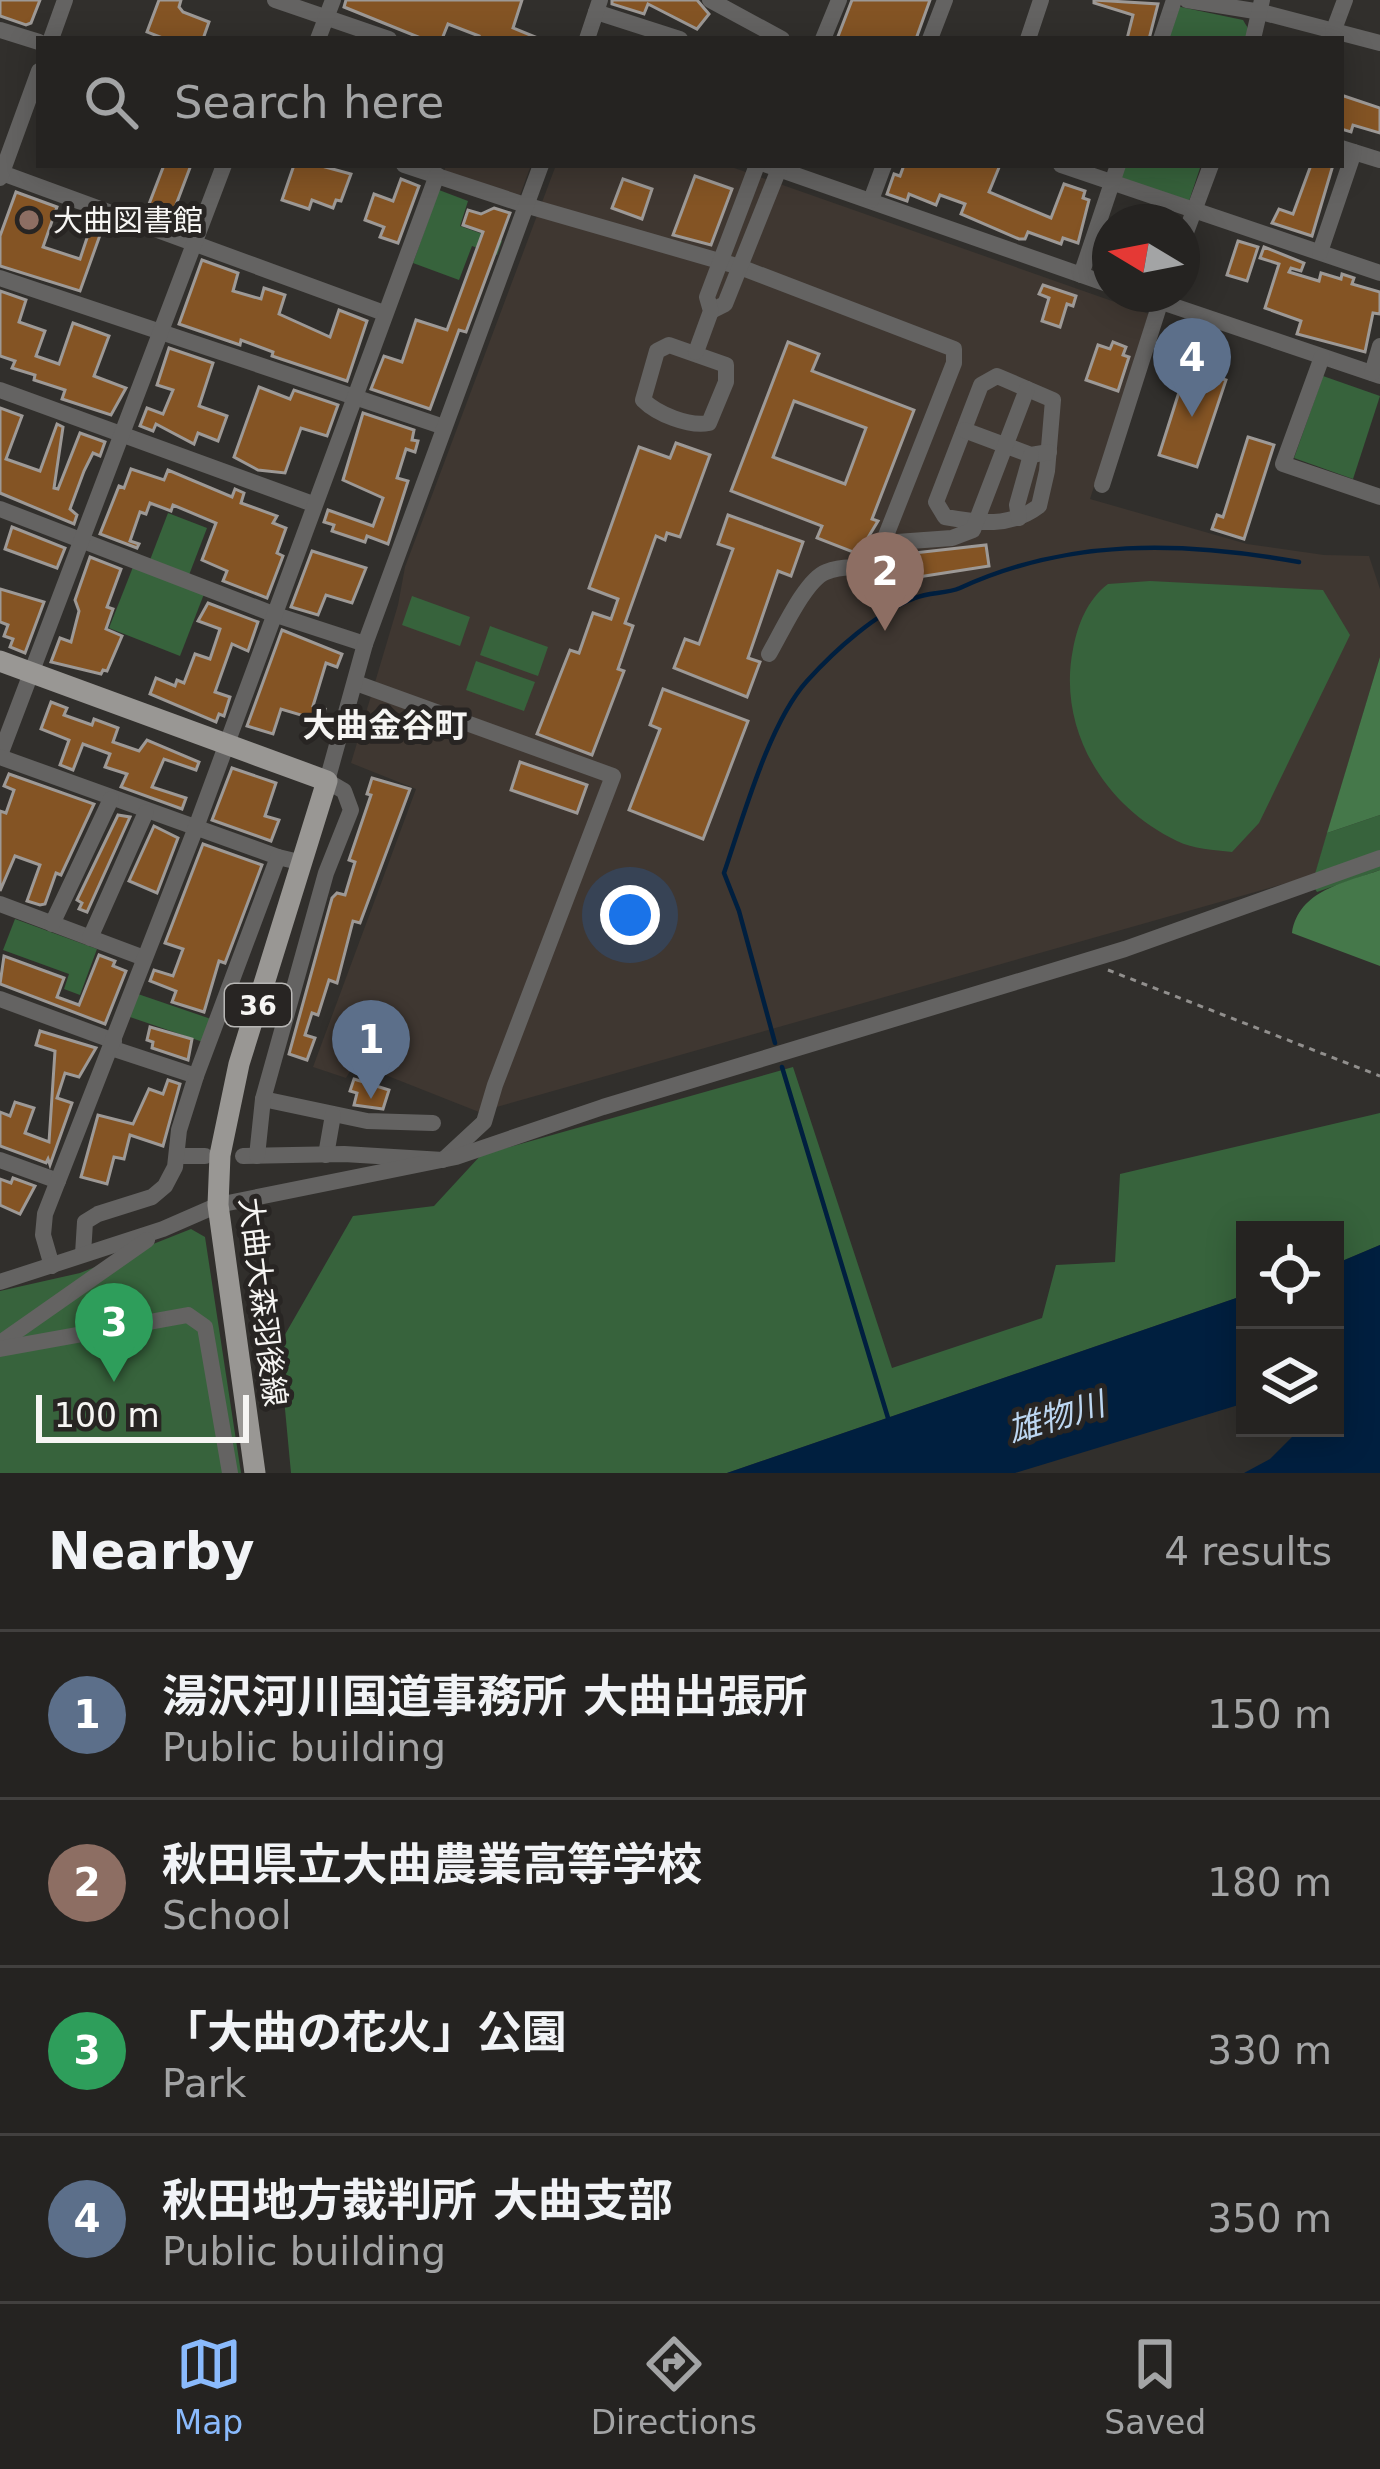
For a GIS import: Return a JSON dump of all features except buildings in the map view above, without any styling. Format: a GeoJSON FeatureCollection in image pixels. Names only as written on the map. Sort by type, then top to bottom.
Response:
{"type":"FeatureCollection","features":[{"type":"Feature","properties":{"kind":"main road"},"geometry":{"type":"LineString","coordinates":[[0,661],[327,781]]}},
{"type":"Feature","properties":{"kind":"main road","name":"大曲大森羽後線"},"geometry":{"type":"LineString","coordinates":[[256,1473],[221,1234],[220,1155],[239,1064],[327,781]]}},
{"type":"Feature","properties":{"kind":"street"},"geometry":{"type":"LineString","coordinates":[[52,36],[65,0]]}},
{"type":"Feature","properties":{"kind":"street"},"geometry":{"type":"LineString","coordinates":[[275,0],[330,9],[383,36]]}},
{"type":"Feature","properties":{"kind":"street"},"geometry":{"type":"LineString","coordinates":[[710,0],[776,36]]}},
{"type":"Feature","properties":{"kind":"street"},"geometry":{"type":"LineString","coordinates":[[824,36],[839,0]]}},
{"type":"Feature","properties":{"kind":"street"},"geometry":{"type":"LineString","coordinates":[[931,36],[945,0]]}},
{"type":"Feature","properties":{"kind":"street"},"geometry":{"type":"LineString","coordinates":[[1029,36],[1041,0]]}},
{"type":"Feature","properties":{"kind":"street"},"geometry":{"type":"LineString","coordinates":[[1162,36],[1174,0]]}},
{"type":"Feature","properties":{"kind":"street"},"geometry":{"type":"LineString","coordinates":[[1187,0],[1262,6],[1380,43]]}},
{"type":"Feature","properties":{"kind":"street"},"geometry":{"type":"LineString","coordinates":[[1333,32],[1345,0]]}},
{"type":"Feature","properties":{"kind":"street"},"geometry":{"type":"LineString","coordinates":[[588,36],[598,6],[673,36]]}},
{"type":"Feature","properties":{"kind":"street"},"geometry":{"type":"LineString","coordinates":[[1254,36],[1262,6]]}},
{"type":"Feature","properties":{"kind":"street"},"geometry":{"type":"LineString","coordinates":[[0,30],[36,41]]}},
{"type":"Feature","properties":{"kind":"street"},"geometry":{"type":"LineString","coordinates":[[36,79],[1,175],[384,313]]}},
{"type":"Feature","properties":{"kind":"street"},"geometry":{"type":"LineString","coordinates":[[1347,150],[1380,160]]}},
{"type":"Feature","properties":{"kind":"street"},"geometry":{"type":"LineString","coordinates":[[223,168],[0,756],[195,830],[303,863]]}},
{"type":"Feature","properties":{"kind":"street"},"geometry":{"type":"LineString","coordinates":[[413,168],[740,267],[954,349],[954,363],[872,562],[863,568],[825,572],[810,584],[769,653]]}},
{"type":"Feature","properties":{"kind":"street"},"geometry":{"type":"LineString","coordinates":[[356,683],[613,776],[484,1122],[443,1160],[250,1156],[326,873],[351,810],[344,790],[327,781],[365,644],[540,168]]}},
{"type":"Feature","properties":{"kind":"street"},"geometry":{"type":"LineString","coordinates":[[696,352],[711,311],[707,297],[756,168]]}},
{"type":"Feature","properties":{"kind":"street"},"geometry":{"type":"LineString","coordinates":[[711,311],[725,304],[773,168]]}},
{"type":"Feature","properties":{"kind":"street"},"geometry":{"type":"LineString","coordinates":[[776,168],[1092,279]]}},
{"type":"Feature","properties":{"kind":"street"},"geometry":{"type":"LineString","coordinates":[[871,200],[883,168]]}},
{"type":"Feature","properties":{"kind":"street"},"geometry":{"type":"LineString","coordinates":[[1078,168],[1115,174],[1181,204]]}},
{"type":"Feature","properties":{"kind":"street"},"geometry":{"type":"LineString","coordinates":[[1196,204],[1209,168]]}},
{"type":"Feature","properties":{"kind":"street"},"geometry":{"type":"LineString","coordinates":[[1320,252],[1342,168]]}},
{"type":"Feature","properties":{"kind":"street"},"geometry":{"type":"LineString","coordinates":[[1082,275],[1115,174]]}},
{"type":"Feature","properties":{"kind":"street"},"geometry":{"type":"LineString","coordinates":[[52,1265],[43,1235],[45,1214],[195,830],[436,176]]}},
{"type":"Feature","properties":{"kind":"street"},"geometry":{"type":"LineString","coordinates":[[1200,212],[1380,273]]}},
{"type":"Feature","properties":{"kind":"street"},"geometry":{"type":"LineString","coordinates":[[0,278],[444,427]]}},
{"type":"Feature","properties":{"kind":"street"},"geometry":{"type":"LineString","coordinates":[[1102,485],[1158,312]]}},
{"type":"Feature","properties":{"kind":"street"},"geometry":{"type":"LineString","coordinates":[[1200,312],[1376,375],[1380,346]]}},
{"type":"Feature","properties":{"kind":"street"},"geometry":{"type":"LineString","coordinates":[[672,345],[696,352],[720,360],[727,370],[712,419],[704,425],[651,407],[642,394],[660,347],[672,345]]}},
{"type":"Feature","properties":{"kind":"street"},"geometry":{"type":"LineString","coordinates":[[1322,357],[1283,464],[1380,497]]}},
{"type":"Feature","properties":{"kind":"street"},"geometry":{"type":"LineString","coordinates":[[997,376],[1053,400],[1042,434],[1039,506],[1019,518],[978,523],[945,518],[936,502],[964,430],[981,385],[997,376]]}},
{"type":"Feature","properties":{"kind":"street"},"geometry":{"type":"LineString","coordinates":[[883,543],[952,538],[968,533],[978,523],[1028,389]]}},
{"type":"Feature","properties":{"kind":"street"},"geometry":{"type":"LineString","coordinates":[[0,390],[313,504]]}},
{"type":"Feature","properties":{"kind":"street"},"geometry":{"type":"LineString","coordinates":[[964,430],[1006,446],[1042,434]]}},
{"type":"Feature","properties":{"kind":"street"},"geometry":{"type":"LineString","coordinates":[[0,509],[272,614],[365,644]]}},
{"type":"Feature","properties":{"kind":"street"},"geometry":{"type":"LineString","coordinates":[[52,924],[111,799]]}},
{"type":"Feature","properties":{"kind":"street"},"geometry":{"type":"LineString","coordinates":[[90,938],[146,812]]}},
{"type":"Feature","properties":{"kind":"street"},"geometry":{"type":"LineString","coordinates":[[83,1254],[85,1222],[152,1197],[165,1186],[196,1076],[278,857]]}},
{"type":"Feature","properties":{"kind":"street"},"geometry":{"type":"LineString","coordinates":[[0,1282],[163,1229],[218,1205],[443,1160],[1085,962],[1380,858]]}},
{"type":"Feature","properties":{"kind":"street"},"geometry":{"type":"LineString","coordinates":[[0,904],[144,958]]}},
{"type":"Feature","properties":{"kind":"street"},"geometry":{"type":"LineString","coordinates":[[0,999],[196,1076]]}},
{"type":"Feature","properties":{"kind":"street"},"geometry":{"type":"LineString","coordinates":[[263,1099],[332,1115],[434,1123]]}},
{"type":"Feature","properties":{"kind":"street"},"geometry":{"type":"LineString","coordinates":[[326,1155],[332,1115]]}},
{"type":"Feature","properties":{"kind":"street"},"geometry":{"type":"LineString","coordinates":[[177,1156],[205,1156]]}},
{"type":"Feature","properties":{"kind":"street"},"geometry":{"type":"LineString","coordinates":[[0,1160],[58,1181]]}},
{"type":"Feature","properties":{"kind":"street"},"geometry":{"type":"LineString","coordinates":[[0,1346],[163,1229]]}},
{"type":"Feature","properties":{"kind":"street"},"geometry":{"type":"LineString","coordinates":[[0,1346],[188,1315],[205,1327],[230,1473]]}},
{"type":"Feature","properties":{"kind":"path"},"geometry":{"type":"LineString","coordinates":[[1085,962],[1380,1076]]}},
{"type":"Feature","properties":{"kind":"shaded area"},"geometry":{"type":"Polygon","coordinates":[[[445,168],[530,168],[519,198],[444,172],[445,168]]]}},
{"type":"Feature","properties":{"kind":"shaded area"},"geometry":{"type":"Polygon","coordinates":[[[555,168],[735,168],[1092,294],[1092,312],[1149,314],[1090,499],[1247,544],[1369,556],[1380,589],[1380,657],[1315,875],[479,1112],[355,1063],[346,1078],[313,1067],[416,789],[351,763],[405,567],[555,168]]]}},
{"type":"Feature","properties":{"kind":"green space"},"geometry":{"type":"Polygon","coordinates":[[[1176,6],[1243,20],[1249,30],[1247,36],[1166,36],[1176,6]]]}},
{"type":"Feature","properties":{"kind":"green space"},"geometry":{"type":"Polygon","coordinates":[[[1121,168],[1200,168],[1189,201],[1118,178],[1121,168]]]}},
{"type":"Feature","properties":{"kind":"green space"},"geometry":{"type":"Polygon","coordinates":[[[439,190],[468,201],[460,226],[502,241],[497,255],[472,246],[459,280],[413,263],[439,190]]]}},
{"type":"Feature","properties":{"kind":"green space"},"geometry":{"type":"Polygon","coordinates":[[[1323,376],[1380,396],[1353,479],[1294,458],[1323,376]]]}},
{"type":"Feature","properties":{"kind":"green space"},"geometry":{"type":"Polygon","coordinates":[[[168,513],[207,528],[189,575],[150,560],[168,513]]]}},
{"type":"Feature","properties":{"kind":"green space"},"geometry":{"type":"Polygon","coordinates":[[[133,567],[204,594],[180,656],[109,628],[133,567]]]}},
{"type":"Feature","properties":{"kind":"green space"},"geometry":{"type":"Polygon","coordinates":[[[1150,581],[1323,590],[1350,635],[1259,823],[1232,852],[1190,846],[1151,826],[1108,786],[1080,736],[1070,679],[1073,649],[1085,613],[1108,584],[1150,581]]]}},
{"type":"Feature","properties":{"kind":"green space"},"geometry":{"type":"Polygon","coordinates":[[[412,596],[470,617],[460,646],[402,625],[412,596]]]}},
{"type":"Feature","properties":{"kind":"green space"},"geometry":{"type":"Polygon","coordinates":[[[490,626],[548,647],[538,676],[480,655],[490,626]]]}},
{"type":"Feature","properties":{"kind":"green space"},"geometry":{"type":"Polygon","coordinates":[[[1380,657],[1380,815],[1327,833],[1380,657]]]}},
{"type":"Feature","properties":{"kind":"green space"},"geometry":{"type":"Polygon","coordinates":[[[476,661],[535,682],[524,711],[466,690],[476,661]]]}},
{"type":"Feature","properties":{"kind":"green space"},"geometry":{"type":"Polygon","coordinates":[[[1380,815],[1380,870],[1317,892],[1312,884],[1327,833],[1380,815]]]}},
{"type":"Feature","properties":{"kind":"green space"},"geometry":{"type":"Polygon","coordinates":[[[1380,870],[1380,966],[1292,933],[1296,918],[1313,898],[1380,870]]]}},
{"type":"Feature","properties":{"kind":"green space"},"geometry":{"type":"Polygon","coordinates":[[[15,919],[97,949],[80,995],[64,989],[69,974],[3,950],[15,919]]]}},
{"type":"Feature","properties":{"kind":"green space"},"geometry":{"type":"Polygon","coordinates":[[[135,993],[211,1019],[203,1042],[127,1016],[135,993]]]}},
{"type":"Feature","properties":{"kind":"green space"},"geometry":{"type":"Polygon","coordinates":[[[793,1067],[892,1368],[1042,1318],[1056,1265],[1115,1262],[1120,1174],[1380,1113],[1380,1245],[1344,1260],[1344,1221],[1236,1221],[1236,1298],[727,1473],[291,1473],[279,1345],[353,1216],[434,1206],[481,1155],[793,1067]]]}},
{"type":"Feature","properties":{"kind":"green space"},"geometry":{"type":"Polygon","coordinates":[[[191,1229],[205,1237],[241,1473],[0,1473],[0,1291],[80,1273],[191,1229]]]}},
{"type":"Feature","properties":{"kind":"water"},"geometry":{"type":"Polygon","coordinates":[[[1380,1245],[1380,1473],[1244,1473],[1270,1459],[1292,1437],[1344,1437],[1344,1260],[1380,1245]]]}},
{"type":"Feature","properties":{"kind":"water","name":"雄物川"},"geometry":{"type":"Polygon","coordinates":[[[1236,1298],[1236,1406],[1015,1473],[727,1473],[1236,1298]]]}},
{"type":"Feature","properties":{"kind":"waterway"},"geometry":{"type":"LineString","coordinates":[[775,1043],[724,873],[758,772],[781,721],[807,681],[843,645],[915,598],[1084,552],[1169,548],[1299,562]]}},
{"type":"Feature","properties":{"kind":"waterway"},"geometry":{"type":"LineString","coordinates":[[782,1067],[888,1418]]}},
{"type":"Feature","properties":{"kind":"place","name":"大曲図書館"},"geometry":{"type":"Point","coordinates":[29,220]}},
{"type":"Feature","properties":{"kind":"place","name":"秋田地方裁判所 大曲支部"},"geometry":{"type":"Point","coordinates":[1192,417]}},
{"type":"Feature","properties":{"kind":"place","name":"秋田県立大曲農業高等学校"},"geometry":{"type":"Point","coordinates":[885,631]}},
{"type":"Feature","properties":{"kind":"place","name":"湯沢河川国道事務所 大曲出張所"},"geometry":{"type":"Point","coordinates":[371,1099]}},
{"type":"Feature","properties":{"kind":"place","name":"「大曲の花火」公園"},"geometry":{"type":"Point","coordinates":[114,1382]}},
{"type":"Feature","properties":{"kind":"district","name":"大曲金谷町"},"geometry":{"type":"Point","coordinates":[385,725]}}]}
